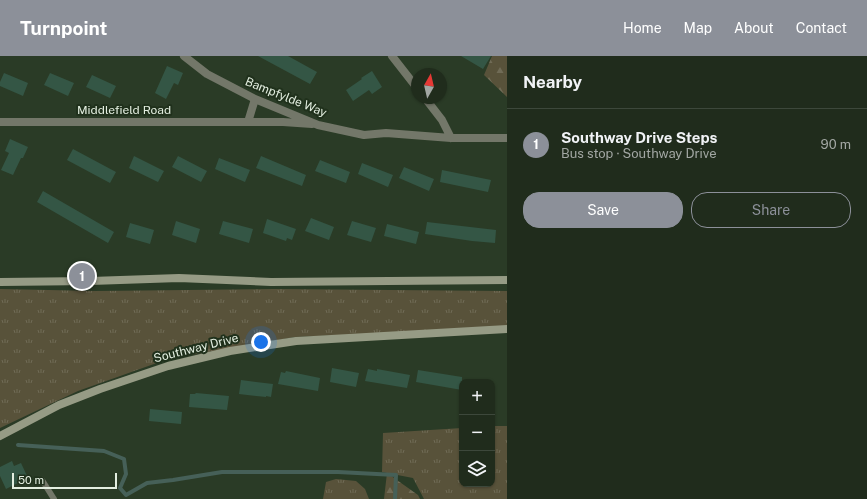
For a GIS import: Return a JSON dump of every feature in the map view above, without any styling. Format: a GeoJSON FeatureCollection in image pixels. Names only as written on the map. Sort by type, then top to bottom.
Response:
{"type":"FeatureCollection","features":[{"type":"Feature","properties":{"kind":"street","name":"Bampfylde Way"},"geometry":{"type":"LineString","coordinates":[[184,56],[207,74],[255,99],[318,125],[364,134],[386,133],[451,138],[507,138]]}},
{"type":"Feature","properties":{"kind":"street"},"geometry":{"type":"LineString","coordinates":[[392,56],[411,80]]}},
{"type":"Feature","properties":{"kind":"street"},"geometry":{"type":"LineString","coordinates":[[248,122],[255,99]]}},
{"type":"Feature","properties":{"kind":"street"},"geometry":{"type":"LineString","coordinates":[[430,104],[442,120],[451,138]]}},
{"type":"Feature","properties":{"kind":"street","name":"Middlefield Road"},"geometry":{"type":"LineString","coordinates":[[0,122],[283,122],[318,125]]}},
{"type":"Feature","properties":{"kind":"street"},"geometry":{"type":"LineString","coordinates":[[0,282],[179,278],[271,282],[507,280]]}},
{"type":"Feature","properties":{"kind":"street","name":"Southway Drive"},"geometry":{"type":"LineString","coordinates":[[0,436],[59,405],[100,389],[168,366],[230,351],[296,341],[507,329]]}},
{"type":"Feature","properties":{"kind":"lane"},"geometry":{"type":"LineString","coordinates":[[42,480],[54,499]]}},
{"type":"Feature","properties":{"kind":"green space"},"geometry":{"type":"Polygon","coordinates":[[[492,56],[507,56],[507,97],[484,75],[492,56]]]}},
{"type":"Feature","properties":{"kind":"green space"},"geometry":{"type":"Polygon","coordinates":[[[0,289],[96,291],[274,289],[507,291],[507,328],[295,337],[168,359],[78,391],[0,428],[0,289]]]}},
{"type":"Feature","properties":{"kind":"green space"},"geometry":{"type":"Polygon","coordinates":[[[495,426],[507,426],[507,499],[424,499],[413,478],[382,472],[383,433],[459,428],[459,487],[495,487],[495,426]]]}},
{"type":"Feature","properties":{"kind":"green space"},"geometry":{"type":"Polygon","coordinates":[[[387,473],[418,495],[420,499],[384,499],[387,473]]]}},
{"type":"Feature","properties":{"kind":"green space"},"geometry":{"type":"Polygon","coordinates":[[[336,479],[356,481],[365,489],[369,499],[323,499],[326,482],[336,479]]]}},
{"type":"Feature","properties":{"kind":"building"},"geometry":{"type":"Polygon","coordinates":[[[258,56],[288,56],[317,72],[310,84],[258,56]]]}},
{"type":"Feature","properties":{"kind":"building"},"geometry":{"type":"Polygon","coordinates":[[[461,56],[491,56],[483,69],[461,56]]]}},
{"type":"Feature","properties":{"kind":"building"},"geometry":{"type":"Polygon","coordinates":[[[167,66],[183,73],[178,85],[174,83],[166,99],[155,93],[167,66]]]}},
{"type":"Feature","properties":{"kind":"building"},"geometry":{"type":"Polygon","coordinates":[[[372,71],[382,87],[372,94],[369,90],[353,101],[346,90],[372,71]]]}},
{"type":"Feature","properties":{"kind":"building"},"geometry":{"type":"Polygon","coordinates":[[[4,73],[28,83],[23,96],[0,86],[4,73]]]}},
{"type":"Feature","properties":{"kind":"building"},"geometry":{"type":"Polygon","coordinates":[[[50,73],[74,83],[68,96],[44,85],[50,73]]]}},
{"type":"Feature","properties":{"kind":"building"},"geometry":{"type":"Polygon","coordinates":[[[92,75],[116,86],[110,98],[86,87],[92,75]]]}},
{"type":"Feature","properties":{"kind":"building"},"geometry":{"type":"Polygon","coordinates":[[[10,139],[28,147],[13,175],[1,170],[9,153],[5,151],[10,139]]]}},
{"type":"Feature","properties":{"kind":"building"},"geometry":{"type":"Polygon","coordinates":[[[73,149],[116,172],[110,183],[67,160],[73,149]]]}},
{"type":"Feature","properties":{"kind":"building"},"geometry":{"type":"Polygon","coordinates":[[[134,156],[164,171],[158,182],[129,168],[134,156]]]}},
{"type":"Feature","properties":{"kind":"building"},"geometry":{"type":"Polygon","coordinates":[[[178,156],[207,171],[201,182],[172,167],[178,156]]]}},
{"type":"Feature","properties":{"kind":"building"},"geometry":{"type":"Polygon","coordinates":[[[261,156],[306,175],[302,186],[256,168],[261,156]]]}},
{"type":"Feature","properties":{"kind":"building"},"geometry":{"type":"Polygon","coordinates":[[[219,158],[250,170],[245,182],[215,169],[219,158]]]}},
{"type":"Feature","properties":{"kind":"building"},"geometry":{"type":"Polygon","coordinates":[[[320,160],[350,172],[346,183],[315,171],[320,160]]]}},
{"type":"Feature","properties":{"kind":"building"},"geometry":{"type":"Polygon","coordinates":[[[362,163],[393,175],[388,187],[358,174],[362,163]]]}},
{"type":"Feature","properties":{"kind":"building"},"geometry":{"type":"Polygon","coordinates":[[[404,167],[434,179],[429,191],[399,178],[404,167]]]}},
{"type":"Feature","properties":{"kind":"building"},"geometry":{"type":"Polygon","coordinates":[[[442,170],[491,180],[488,192],[440,182],[442,170]]]}},
{"type":"Feature","properties":{"kind":"building"},"geometry":{"type":"Polygon","coordinates":[[[43,191],[114,232],[108,243],[37,202],[43,191]]]}},
{"type":"Feature","properties":{"kind":"building"},"geometry":{"type":"Polygon","coordinates":[[[311,218],[334,227],[329,240],[305,231],[311,218]]]}},
{"type":"Feature","properties":{"kind":"building"},"geometry":{"type":"Polygon","coordinates":[[[267,219],[296,229],[292,240],[287,238],[286,241],[263,233],[267,219]]]}},
{"type":"Feature","properties":{"kind":"building"},"geometry":{"type":"Polygon","coordinates":[[[176,221],[200,229],[196,243],[172,235],[176,221]]]}},
{"type":"Feature","properties":{"kind":"building"},"geometry":{"type":"Polygon","coordinates":[[[223,221],[253,229],[249,243],[219,234],[223,221]]]}},
{"type":"Feature","properties":{"kind":"building"},"geometry":{"type":"Polygon","coordinates":[[[352,221],[376,228],[371,242],[347,235],[352,221]]]}},
{"type":"Feature","properties":{"kind":"building"},"geometry":{"type":"Polygon","coordinates":[[[427,222],[496,230],[495,243],[425,234],[427,222]]]}},
{"type":"Feature","properties":{"kind":"building"},"geometry":{"type":"Polygon","coordinates":[[[130,223],[154,230],[150,244],[126,237],[130,223]]]}},
{"type":"Feature","properties":{"kind":"building"},"geometry":{"type":"Polygon","coordinates":[[[387,224],[419,232],[416,244],[384,236],[387,224]]]}},
{"type":"Feature","properties":{"kind":"building"},"geometry":{"type":"Polygon","coordinates":[[[332,368],[359,373],[356,387],[330,382],[332,368]]]}},
{"type":"Feature","properties":{"kind":"building"},"geometry":{"type":"Polygon","coordinates":[[[368,369],[377,371],[377,369],[410,375],[407,388],[365,381],[368,369]]]}},
{"type":"Feature","properties":{"kind":"building"},"geometry":{"type":"Polygon","coordinates":[[[418,370],[462,377],[462,379],[459,379],[459,389],[416,382],[418,370]]]}},
{"type":"Feature","properties":{"kind":"building"},"geometry":{"type":"Polygon","coordinates":[[[286,371],[320,378],[318,391],[278,384],[281,372],[285,373],[286,371]]]}},
{"type":"Feature","properties":{"kind":"building"},"geometry":{"type":"Polygon","coordinates":[[[241,380],[273,384],[271,397],[239,394],[241,380]]]}},
{"type":"Feature","properties":{"kind":"building"},"geometry":{"type":"Polygon","coordinates":[[[196,393],[229,396],[227,410],[189,407],[190,394],[196,393]]]}},
{"type":"Feature","properties":{"kind":"building"},"geometry":{"type":"Polygon","coordinates":[[[150,409],[182,412],[181,424],[149,421],[150,409]]]}},
{"type":"Feature","properties":{"kind":"building"},"geometry":{"type":"Polygon","coordinates":[[[12,461],[14,466],[21,463],[28,478],[6,489],[0,476],[0,467],[12,461]]]}},
{"type":"Feature","properties":{"kind":"waterway"},"geometry":{"type":"LineString","coordinates":[[18,445],[104,451],[124,459],[126,474],[120,488],[126,495],[147,483],[222,472],[338,472],[396,475],[395,499]]}},
{"type":"Feature","properties":{"kind":"place","name":"Southway Drive Steps"},"geometry":{"type":"Point","coordinates":[82,276]}}]}
